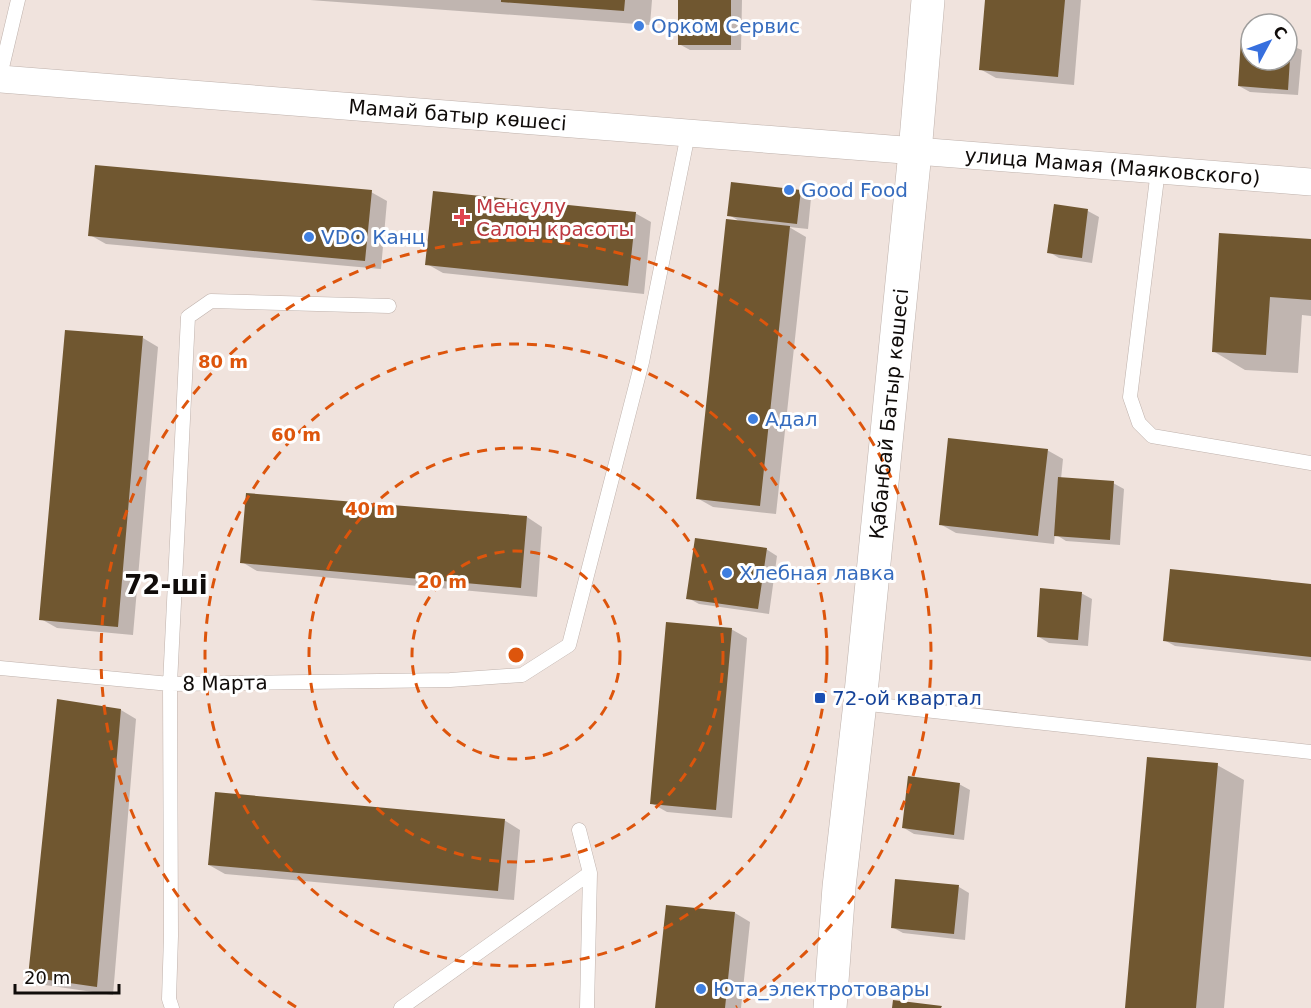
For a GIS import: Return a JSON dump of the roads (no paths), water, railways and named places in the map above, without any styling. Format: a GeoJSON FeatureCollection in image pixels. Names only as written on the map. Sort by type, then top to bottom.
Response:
{"type":"FeatureCollection","features":[{"type":"Feature","properties":{"kind":"main road","name":"Қабанбай Батыр көшесі"},"geometry":{"type":"LineString","coordinates":[[830,1008],[839,887],[860,704],[928,0]]}},
{"type":"Feature","properties":{"kind":"street","name":"Мамай батыр көшесі"},"geometry":{"type":"LineString","coordinates":[[0,77],[915,152]]}},
{"type":"Feature","properties":{"kind":"street","name":"улица Мамая (Маяковского)"},"geometry":{"type":"LineString","coordinates":[[915,152],[1311,182]]}},
{"type":"Feature","properties":{"kind":"lane"},"geometry":{"type":"LineString","coordinates":[[0,77],[18,0]]}},
{"type":"Feature","properties":{"kind":"lane","name":"8 Марта"},"geometry":{"type":"LineString","coordinates":[[0,668],[170,684],[450,680],[522,675],[569,645],[642,362],[688,134]]}},
{"type":"Feature","properties":{"kind":"lane"},"geometry":{"type":"LineString","coordinates":[[1158,170],[1130,397],[1138,423],[1152,436],[1311,463]]}},
{"type":"Feature","properties":{"kind":"lane"},"geometry":{"type":"LineString","coordinates":[[172,1008],[169,999],[170,684],[188,317],[211,301],[389,306]]}},
{"type":"Feature","properties":{"kind":"lane"},"geometry":{"type":"LineString","coordinates":[[860,704],[1311,752]]}},
{"type":"Feature","properties":{"kind":"lane"},"geometry":{"type":"LineString","coordinates":[[579,830],[590,873],[587,1008]]}},
{"type":"Feature","properties":{"kind":"lane"},"geometry":{"type":"LineString","coordinates":[[401,1008],[590,873]]}},
{"type":"Feature","properties":{"kind":"place","name":"Орком Сервис"},"geometry":{"type":"Point","coordinates":[639,26]}},
{"type":"Feature","properties":{"kind":"place","name":"Good Food"},"geometry":{"type":"Point","coordinates":[789,190]}},
{"type":"Feature","properties":{"kind":"place","name":"Менсулу Салон красоты"},"geometry":{"type":"Point","coordinates":[462,217]}},
{"type":"Feature","properties":{"kind":"place","name":"VDO Канц"},"geometry":{"type":"Point","coordinates":[309,237]}},
{"type":"Feature","properties":{"kind":"place","name":"Адал"},"geometry":{"type":"Point","coordinates":[753,419]}},
{"type":"Feature","properties":{"kind":"place","name":"Хлебная лавка"},"geometry":{"type":"Point","coordinates":[727,573]}},
{"type":"Feature","properties":{"kind":"place","name":"72-ой квартал"},"geometry":{"type":"Point","coordinates":[820,698]}},
{"type":"Feature","properties":{"kind":"place","name":"Юта_электротовары"},"geometry":{"type":"Point","coordinates":[701,989]}},
{"type":"Feature","properties":{"kind":"district","name":"72-ші"},"geometry":{"type":"Point","coordinates":[166,585]}}]}
